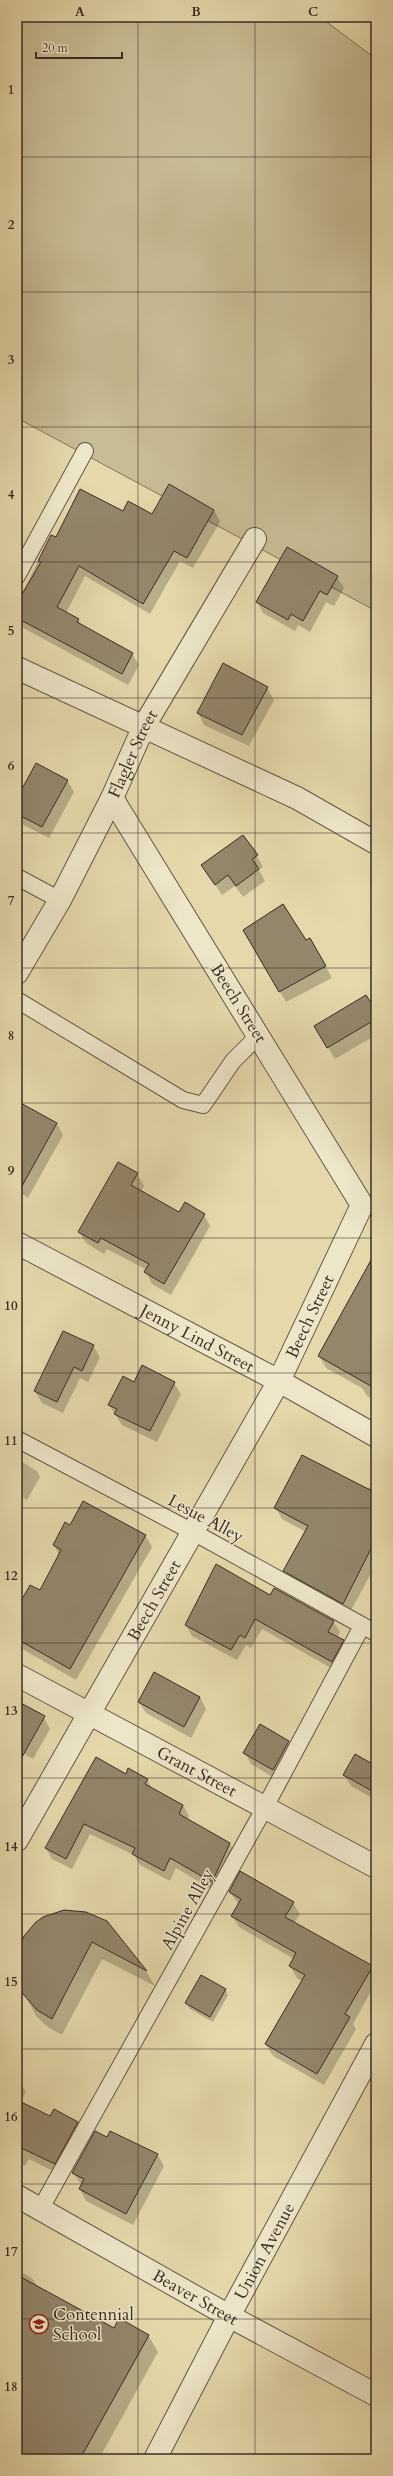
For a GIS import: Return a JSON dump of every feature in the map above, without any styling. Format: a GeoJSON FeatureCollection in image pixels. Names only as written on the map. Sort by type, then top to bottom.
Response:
{"type":"FeatureCollection","features":[{"type":"Feature","properties":{"kind":"street","name":"Flagler Street"},"geometry":{"type":"LineString","coordinates":[[17,973],[60,900],[112,798],[144,726],[255,539]]}},
{"type":"Feature","properties":{"kind":"street"},"geometry":{"type":"LineString","coordinates":[[17,668],[297,798],[376,843]]}},
{"type":"Feature","properties":{"kind":"street","name":"Beech Street"},"geometry":{"type":"LineString","coordinates":[[17,1840],[279,1381],[362,1205],[259,1035],[112,798]]}},
{"type":"Feature","properties":{"kind":"street","name":"Jenny Lind Street"},"geometry":{"type":"LineString","coordinates":[[17,1243],[279,1381],[376,1436]]}},
{"type":"Feature","properties":{"kind":"street","name":"Grant Street"},"geometry":{"type":"LineString","coordinates":[[17,1675],[264,1809],[376,1867]]}},
{"type":"Feature","properties":{"kind":"street","name":"Union Avenue"},"geometry":{"type":"LineString","coordinates":[[155,2459],[229,2316],[376,2044]]}},
{"type":"Feature","properties":{"kind":"street","name":"Beaver Street"},"geometry":{"type":"LineString","coordinates":[[17,2196],[41,2208],[229,2316],[376,2395]]}},
{"type":"Feature","properties":{"kind":"lane"},"geometry":{"type":"LineString","coordinates":[[17,576],[85,451]]}},
{"type":"Feature","properties":{"kind":"lane"},"geometry":{"type":"LineString","coordinates":[[17,877],[60,900]]}},
{"type":"Feature","properties":{"kind":"lane"},"geometry":{"type":"LineString","coordinates":[[17,1000],[183,1100],[203,1105],[234,1061],[259,1035]]}},
{"type":"Feature","properties":{"kind":"lane","name":"Lesue Alley"},"geometry":{"type":"LineString","coordinates":[[17,1440],[193,1532],[376,1634]]}},
{"type":"Feature","properties":{"kind":"lane","name":"Alpine Alley"},"geometry":{"type":"LineString","coordinates":[[41,2208],[264,1809],[362,1626]]}},
{"type":"Feature","properties":{"kind":"shaded area"},"geometry":{"type":"Polygon","coordinates":[[[17,17],[320,17],[376,59],[376,611],[17,418],[17,17]]]}},
{"type":"Feature","properties":{"kind":"building"},"geometry":{"type":"Polygon","coordinates":[[[169,484],[214,510],[187,558],[174,551],[143,604],[79,566],[57,607],[79,619],[77,622],[133,653],[122,674],[17,618],[17,603],[41,562],[38,561],[51,535],[56,537],[80,489],[123,511],[128,501],[152,514],[169,484]]]}},
{"type":"Feature","properties":{"kind":"building"},"geometry":{"type":"Polygon","coordinates":[[[287,547],[338,576],[327,595],[320,591],[303,621],[291,614],[288,620],[256,602],[287,547]]]}},
{"type":"Feature","properties":{"kind":"building"},"geometry":{"type":"Polygon","coordinates":[[[223,663],[268,687],[242,735],[197,713],[223,663]]]}},
{"type":"Feature","properties":{"kind":"building"},"geometry":{"type":"Polygon","coordinates":[[[36,763],[68,780],[42,827],[17,814],[17,798],[36,763]]]}},
{"type":"Feature","properties":{"kind":"building"},"geometry":{"type":"Polygon","coordinates":[[[243,835],[258,855],[252,859],[259,869],[236,886],[228,875],[215,885],[201,865],[243,835]]]}},
{"type":"Feature","properties":{"kind":"building"},"geometry":{"type":"Polygon","coordinates":[[[283,904],[306,940],[310,938],[326,966],[279,992],[243,930],[283,904]]]}},
{"type":"Feature","properties":{"kind":"building"},"geometry":{"type":"Polygon","coordinates":[[[366,995],[376,1011],[376,1019],[327,1048],[314,1026],[366,995]]]}},
{"type":"Feature","properties":{"kind":"building"},"geometry":{"type":"Polygon","coordinates":[[[17,1101],[57,1123],[17,1195],[17,1101]]]}},
{"type":"Feature","properties":{"kind":"building"},"geometry":{"type":"Polygon","coordinates":[[[118,1162],[138,1173],[131,1185],[179,1212],[185,1202],[205,1214],[164,1284],[144,1272],[149,1264],[101,1238],[98,1243],[78,1232],[118,1162]]]}},
{"type":"Feature","properties":{"kind":"building"},"geometry":{"type":"Polygon","coordinates":[[[376,1251],[376,1389],[318,1356],[376,1251]]]}},
{"type":"Feature","properties":{"kind":"building"},"geometry":{"type":"Polygon","coordinates":[[[63,1331],[94,1345],[82,1371],[74,1367],[57,1402],[34,1391],[63,1331]]]}},
{"type":"Feature","properties":{"kind":"building"},"geometry":{"type":"Polygon","coordinates":[[[142,1365],[175,1382],[150,1431],[114,1414],[117,1409],[108,1405],[123,1376],[134,1382],[142,1365]]]}},
{"type":"Feature","properties":{"kind":"building"},"geometry":{"type":"Polygon","coordinates":[[[302,1455],[376,1493],[376,1539],[343,1604],[283,1571],[308,1526],[274,1508],[302,1455]]]}},
{"type":"Feature","properties":{"kind":"building"},"geometry":{"type":"Polygon","coordinates":[[[83,1501],[146,1535],[70,1669],[17,1639],[17,1608],[30,1585],[40,1590],[61,1550],[53,1545],[65,1522],[70,1525],[83,1501]]]}},
{"type":"Feature","properties":{"kind":"building"},"geometry":{"type":"Polygon","coordinates":[[[216,1564],[270,1595],[274,1588],[334,1621],[328,1632],[344,1640],[332,1662],[255,1619],[245,1638],[240,1635],[231,1650],[185,1625],[216,1564]]]}},
{"type":"Feature","properties":{"kind":"building"},"geometry":{"type":"Polygon","coordinates":[[[154,1672],[200,1697],[184,1727],[138,1702],[154,1672]]]}},
{"type":"Feature","properties":{"kind":"building"},"geometry":{"type":"Polygon","coordinates":[[[17,1701],[45,1716],[17,1766],[17,1701]]]}},
{"type":"Feature","properties":{"kind":"building"},"geometry":{"type":"Polygon","coordinates":[[[260,1724],[289,1741],[273,1770],[243,1753],[260,1724]]]}},
{"type":"Feature","properties":{"kind":"building"},"geometry":{"type":"Polygon","coordinates":[[[355,1754],[376,1766],[376,1793],[343,1775],[355,1754]]]}},
{"type":"Feature","properties":{"kind":"building"},"geometry":{"type":"Polygon","coordinates":[[[96,1757],[126,1774],[128,1768],[148,1779],[145,1784],[183,1805],[179,1814],[230,1843],[212,1882],[170,1858],[164,1871],[132,1854],[135,1848],[84,1824],[66,1859],[45,1848],[96,1757]]]}},
{"type":"Feature","properties":{"kind":"building"},"geometry":{"type":"Polygon","coordinates":[[[240,1871],[294,1902],[285,1917],[373,1966],[345,2014],[350,2017],[317,2074],[265,2044],[305,1975],[289,1966],[296,1953],[231,1916],[241,1899],[229,1892],[240,1871]]]}},
{"type":"Feature","properties":{"kind":"building"},"geometry":{"type":"Polygon","coordinates":[[[64,1910],[86,1912],[107,1921],[147,1971],[92,1942],[52,2019],[37,2010],[23,1994],[17,1980],[17,1951],[24,1936],[35,1923],[43,1917],[64,1910]]]}},
{"type":"Feature","properties":{"kind":"building"},"geometry":{"type":"Polygon","coordinates":[[[201,1975],[226,1989],[210,2017],[185,2003],[201,1975]]]}},
{"type":"Feature","properties":{"kind":"building"},"geometry":{"type":"Polygon","coordinates":[[[17,2100],[50,2116],[54,2109],[78,2122],[55,2164],[17,2146],[17,2100]]]}},
{"type":"Feature","properties":{"kind":"building"},"geometry":{"type":"Polygon","coordinates":[[[95,2131],[107,2137],[110,2131],[158,2154],[126,2214],[79,2189],[84,2179],[72,2173],[95,2131]]]}},
{"type":"Feature","properties":{"kind":"building"},"geometry":{"type":"Polygon","coordinates":[[[17,2275],[114,2328],[119,2318],[149,2335],[80,2459],[17,2459],[17,2275]]]}},
{"type":"Feature","properties":{"kind":"place","name":"Contennial School"},"geometry":{"type":"Point","coordinates":[39,2324]}}]}
